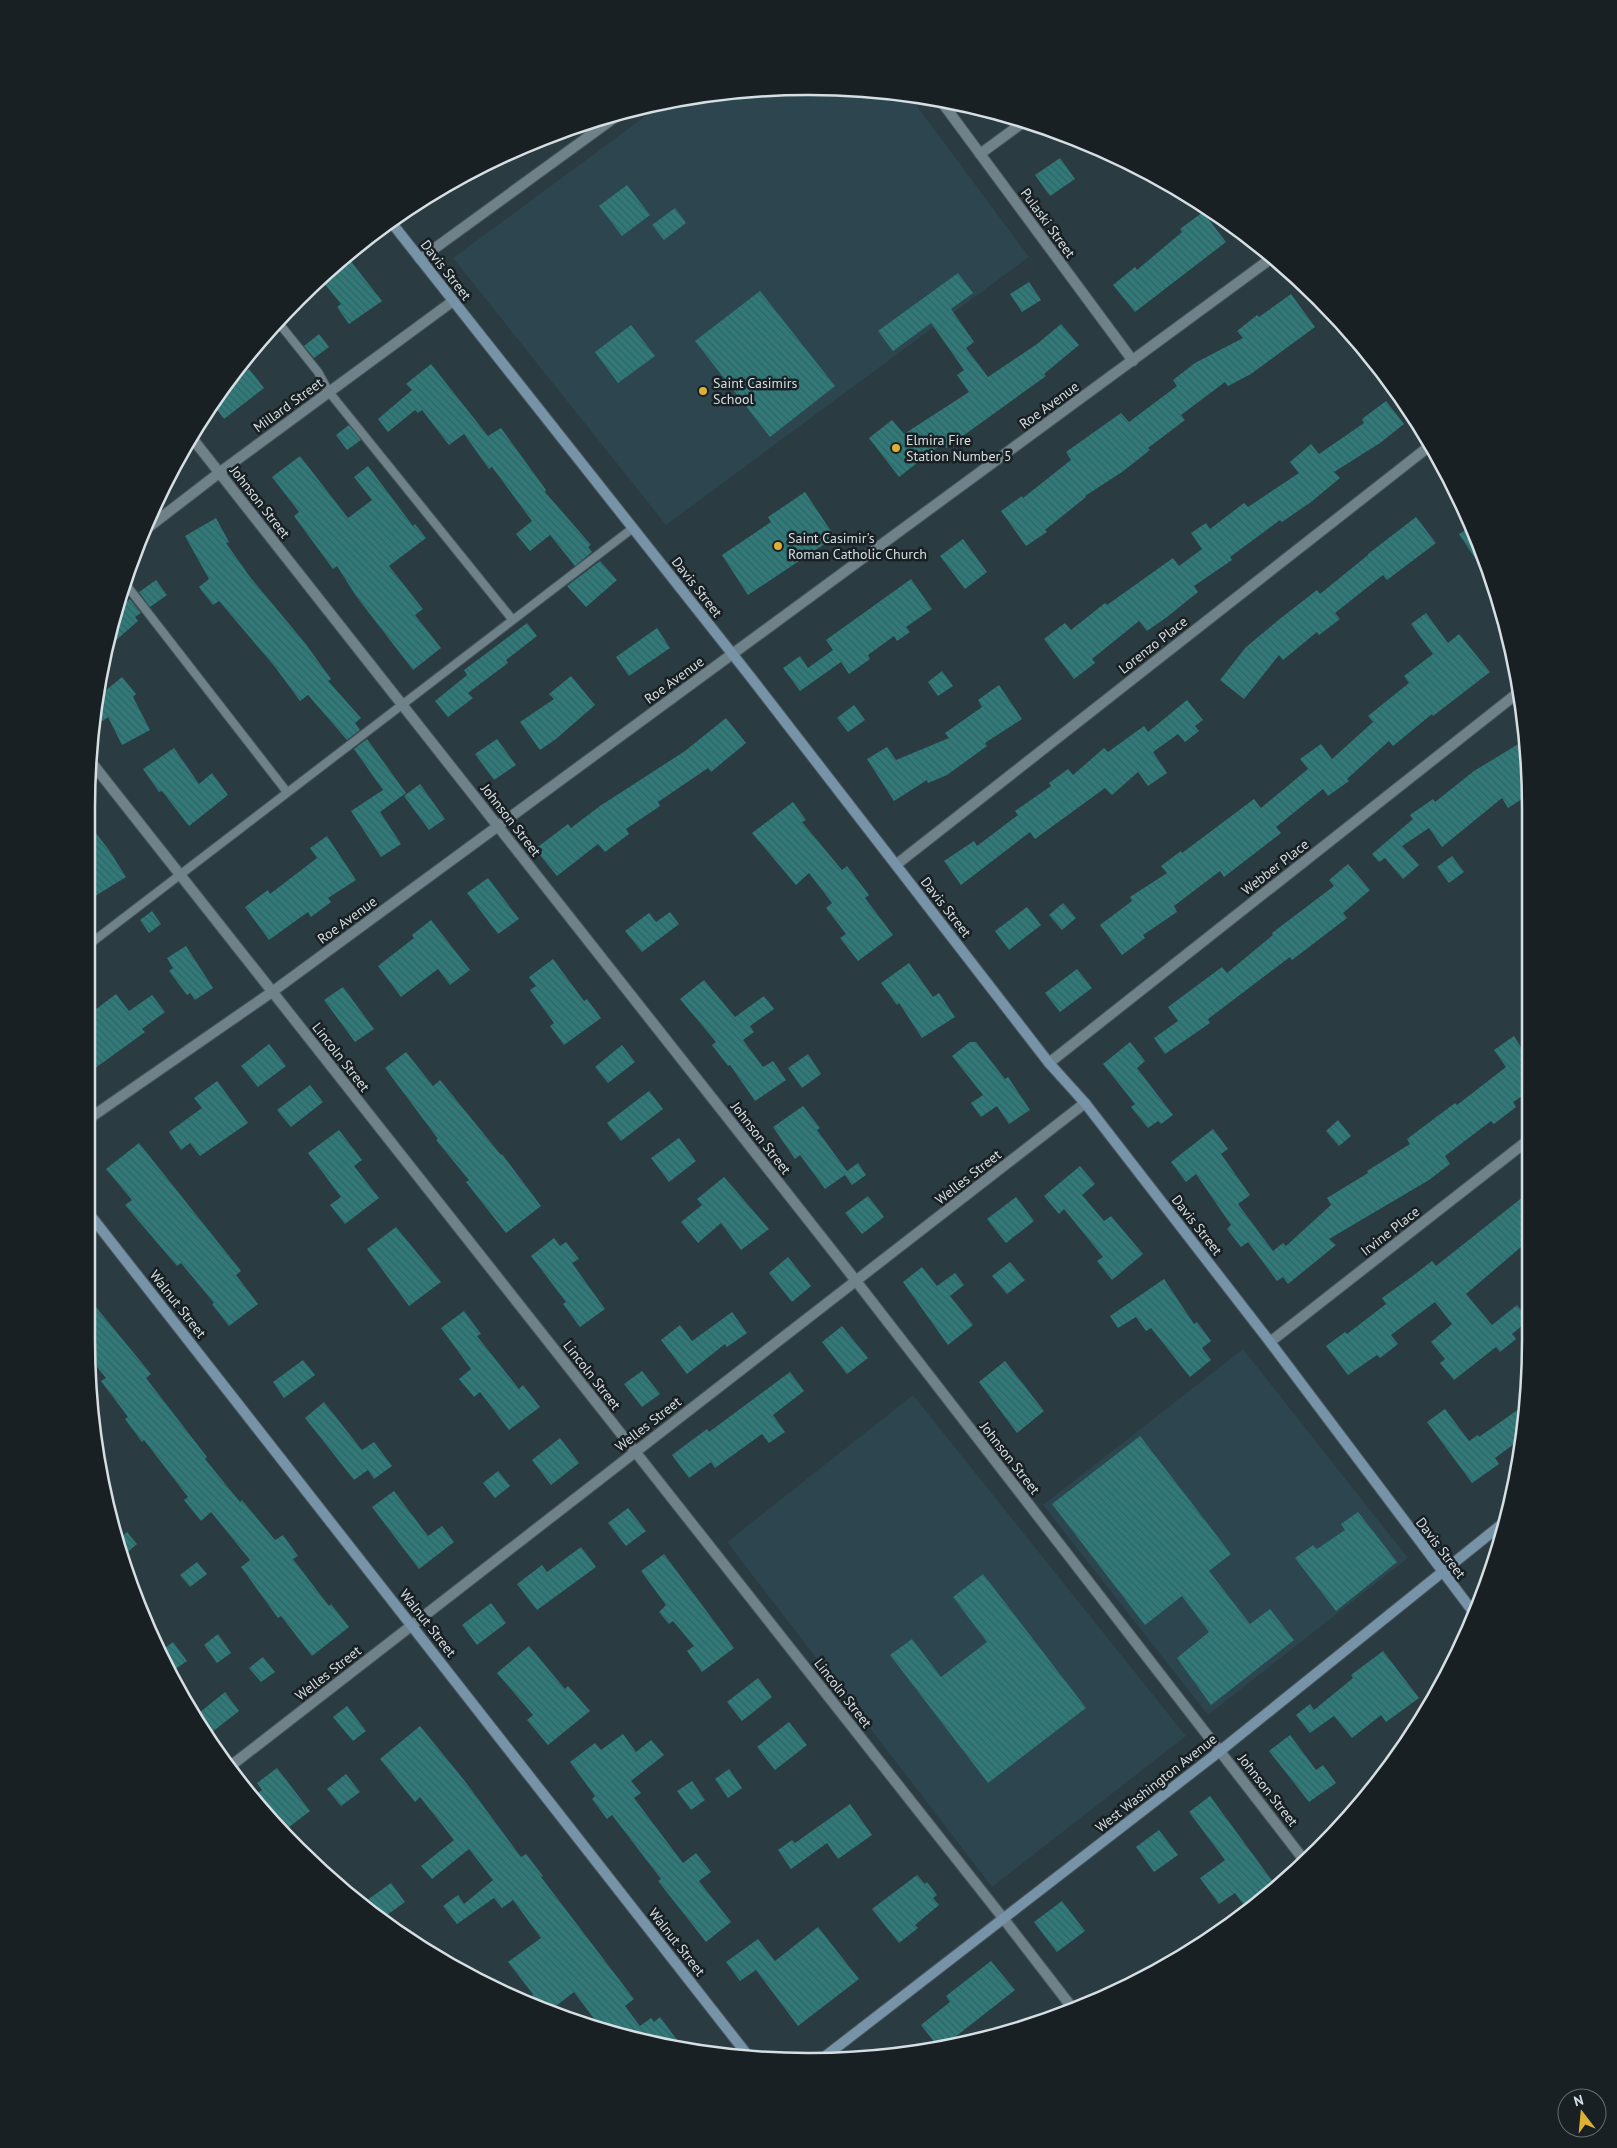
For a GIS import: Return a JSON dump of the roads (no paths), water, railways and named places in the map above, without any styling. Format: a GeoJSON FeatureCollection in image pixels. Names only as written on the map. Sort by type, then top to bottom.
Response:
{"type":"FeatureCollection","features":[{"type":"Feature","properties":{"kind":"street","name":"Pulaski Street"},"geometry":{"type":"LineString","coordinates":[[947,109],[1133,360]]}},
{"type":"Feature","properties":{"kind":"street"},"geometry":{"type":"LineString","coordinates":[[420,259],[598,127]]}},
{"type":"Feature","properties":{"kind":"street"},"geometry":{"type":"LineString","coordinates":[[980,154],[1017,127]]}},
{"type":"Feature","properties":{"kind":"street","name":"Davis Street"},"geometry":{"type":"LineString","coordinates":[[395,227],[733,654],[1049,1063],[1085,1103],[1270,1342],[1441,1572],[1470,1608]]}},
{"type":"Feature","properties":{"kind":"street","name":"Roe Avenue"},"geometry":{"type":"LineString","coordinates":[[95,1114],[272,992],[1267,262]]}},
{"type":"Feature","properties":{"kind":"street","name":"Millard Street"},"geometry":{"type":"LineString","coordinates":[[155,522],[453,301]]}},
{"type":"Feature","properties":{"kind":"street","name":"Johnson Street"},"geometry":{"type":"LineString","coordinates":[[196,443],[856,1282],[1301,1856]]}},
{"type":"Feature","properties":{"kind":"street","name":"Lorenzo Place"},"geometry":{"type":"LineString","coordinates":[[897,864],[1425,450]]}},
{"type":"Feature","properties":{"kind":"street","name":"Webber Place"},"geometry":{"type":"LineString","coordinates":[[1049,1063],[1513,697]]}},
{"type":"Feature","properties":{"kind":"street","name":"Lincoln Street"},"geometry":{"type":"LineString","coordinates":[[97,769],[1069,2004]]}},
{"type":"Feature","properties":{"kind":"street","name":"Welles Street"},"geometry":{"type":"LineString","coordinates":[[234,1763],[1085,1103]]}},
{"type":"Feature","properties":{"kind":"street","name":"Irvine Place"},"geometry":{"type":"LineString","coordinates":[[1270,1342],[1522,1146]]}},
{"type":"Feature","properties":{"kind":"street","name":"Walnut Street"},"geometry":{"type":"LineString","coordinates":[[95,1221],[743,2049]]}},
{"type":"Feature","properties":{"kind":"street","name":"West Washington Avenue"},"geometry":{"type":"LineString","coordinates":[[831,2052],[1220,1751],[1497,1528]]}},
{"type":"Feature","properties":{"kind":"lane"},"geometry":{"type":"LineString","coordinates":[[282,327],[318,372],[329,392],[512,620]]}},
{"type":"Feature","properties":{"kind":"lane"},"geometry":{"type":"LineString","coordinates":[[95,940],[633,528]]}},
{"type":"Feature","properties":{"kind":"lane"},"geometry":{"type":"LineString","coordinates":[[130,589],[287,792]]}},
{"type":"Feature","properties":{"kind":"place","name":"Saint Casimirs School"},"geometry":{"type":"Point","coordinates":[703,391]}},
{"type":"Feature","properties":{"kind":"place","name":"Elmira Fire Station Number 5"},"geometry":{"type":"Point","coordinates":[896,448]}},
{"type":"Feature","properties":{"kind":"place","name":"Saint Casimir's Roman Catholic Church"},"geometry":{"type":"Point","coordinates":[778,546]}}]}
